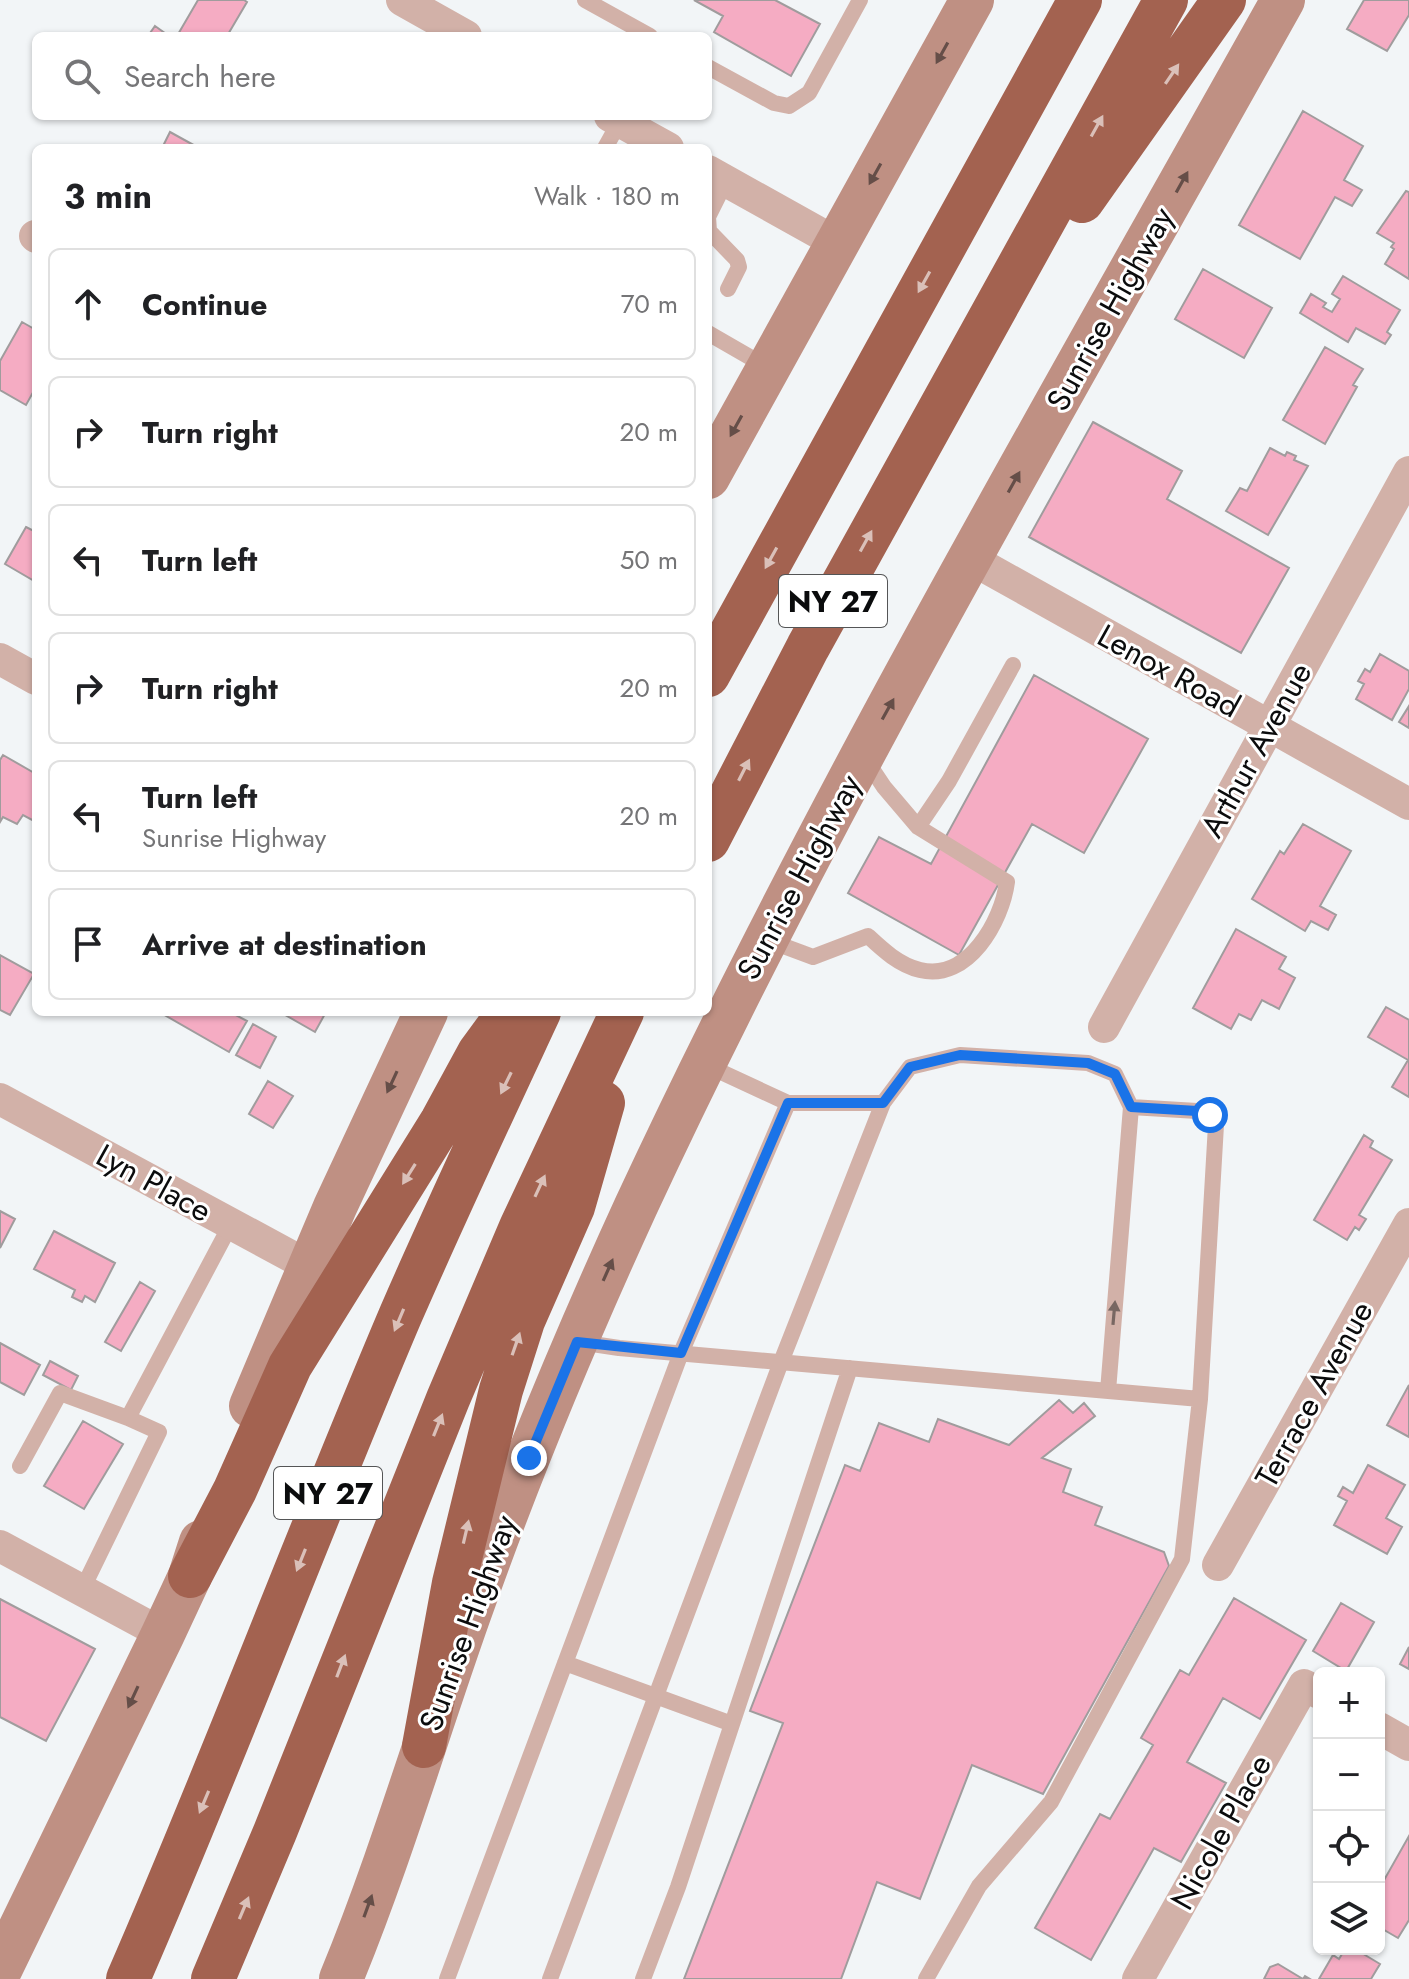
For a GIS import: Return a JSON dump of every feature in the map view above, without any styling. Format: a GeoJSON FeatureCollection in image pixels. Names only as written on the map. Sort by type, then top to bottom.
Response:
{"type":"FeatureCollection","features":[{"type":"Feature","properties":{"kind":"highway"},"geometry":{"type":"LineString","coordinates":[[962,214],[1050,0]]}},
{"type":"Feature","properties":{"kind":"highway","name":"NY 27"},"geometry":{"type":"LineString","coordinates":[[712,668],[1080,0]]}},
{"type":"Feature","properties":{"kind":"highway","name":"NY 27"},"geometry":{"type":"LineString","coordinates":[[712,832],[808,647],[1166,0]]}},
{"type":"Feature","properties":{"kind":"highway"},"geometry":{"type":"LineString","coordinates":[[964,366],[1224,0]]}},
{"type":"Feature","properties":{"kind":"highway"},"geometry":{"type":"LineString","coordinates":[[190,1576],[235,1490],[290,1366],[442,1121],[479,1053],[506,1016]]}},
{"type":"Feature","properties":{"kind":"highway","name":"NY 27"},"geometry":{"type":"LineString","coordinates":[[128,1979],[222,1759],[400,1316],[475,1146],[537,1016]]}},
{"type":"Feature","properties":{"kind":"highway","name":"NY 27"},"geometry":{"type":"LineString","coordinates":[[213,1979],[270,1846],[454,1385],[521,1227],[620,1016]]}},
{"type":"Feature","properties":{"kind":"highway"},"geometry":{"type":"LineString","coordinates":[[424,1746],[454,1583],[501,1390],[523,1321],[573,1207],[628,1016]]}},
{"type":"Feature","properties":{"kind":"main road"},"geometry":{"type":"LineString","coordinates":[[712,470],[972,0]]}},
{"type":"Feature","properties":{"kind":"main road","name":"Sunrise Highway"},"geometry":{"type":"LineString","coordinates":[[341,1979],[498,1538],[577,1342],[703,1064],[862,755],[1283,0]]}},
{"type":"Feature","properties":{"kind":"main road"},"geometry":{"type":"LineString","coordinates":[[0,1970],[190,1576],[219,1485],[309,1266],[424,1016]]}},
{"type":"Feature","properties":{"kind":"street"},"geometry":{"type":"LineString","coordinates":[[402,0],[459,32]]}},
{"type":"Feature","properties":{"kind":"street"},"geometry":{"type":"LineString","coordinates":[[612,128],[657,144]]}},
{"type":"Feature","properties":{"kind":"street"},"geometry":{"type":"LineString","coordinates":[[717,176],[837,243]]}},
{"type":"Feature","properties":{"kind":"street","name":"Arthur Avenue"},"geometry":{"type":"LineString","coordinates":[[1104,1027],[1409,472]]}},
{"type":"Feature","properties":{"kind":"street","name":"Lenox Road"},"geometry":{"type":"LineString","coordinates":[[971,559],[1409,804]]}},
{"type":"Feature","properties":{"kind":"street"},"geometry":{"type":"LineString","coordinates":[[0,659],[32,677]]}},
{"type":"Feature","properties":{"kind":"street","name":"Lyn Place"},"geometry":{"type":"LineString","coordinates":[[0,1099],[309,1266]]}},
{"type":"Feature","properties":{"kind":"street","name":"Terrace Avenue"},"geometry":{"type":"LineString","coordinates":[[1218,1565],[1409,1224]]}},
{"type":"Feature","properties":{"kind":"street"},"geometry":{"type":"LineString","coordinates":[[0,1546],[163,1634]]}},
{"type":"Feature","properties":{"kind":"street","name":"Nicole Place"},"geometry":{"type":"LineString","coordinates":[[1138,1979],[1312,1689]]}},
{"type":"Feature","properties":{"kind":"street"},"geometry":{"type":"LineString","coordinates":[[1385,1731],[1409,1745]]}},
{"type":"Feature","properties":{"kind":"lane"},"geometry":{"type":"LineString","coordinates":[[585,0],[643,32]]}},
{"type":"Feature","properties":{"kind":"lane"},"geometry":{"type":"LineString","coordinates":[[712,69],[774,103],[789,106],[809,93],[860,0]]}},
{"type":"Feature","properties":{"kind":"lane"},"geometry":{"type":"LineString","coordinates":[[712,199],[717,176]]}},
{"type":"Feature","properties":{"kind":"lane"},"geometry":{"type":"LineString","coordinates":[[712,234],[737,260],[739,267],[728,289]]}},
{"type":"Feature","properties":{"kind":"lane"},"geometry":{"type":"LineString","coordinates":[[712,335],[769,368]]}},
{"type":"Feature","properties":{"kind":"lane"},"geometry":{"type":"LineString","coordinates":[[918,827],[949,781],[1013,665]]}},
{"type":"Feature","properties":{"kind":"lane"},"geometry":{"type":"LineString","coordinates":[[766,939],[813,957],[868,936],[892,957],[921,971],[950,969],[968,956],[993,926],[1005,899],[1007,882],[918,827],[862,755]]}},
{"type":"Feature","properties":{"kind":"lane"},"geometry":{"type":"LineString","coordinates":[[550,1979],[781,1362],[883,1103],[910,1067],[960,1055],[1088,1063],[1115,1074],[1131,1107],[1108,1391]]}},
{"type":"Feature","properties":{"kind":"lane"},"geometry":{"type":"LineString","coordinates":[[703,1064],[788,1103],[883,1103]]}},
{"type":"Feature","properties":{"kind":"lane"},"geometry":{"type":"LineString","coordinates":[[447,1979],[681,1353],[788,1103]]}},
{"type":"Feature","properties":{"kind":"lane"},"geometry":{"type":"LineString","coordinates":[[926,1979],[979,1886],[1051,1802],[1182,1559],[1200,1399],[1216,1125],[1210,1115],[1197,1111],[1131,1107]]}},
{"type":"Feature","properties":{"kind":"lane"},"geometry":{"type":"LineString","coordinates":[[128,1418],[231,1224]]}},
{"type":"Feature","properties":{"kind":"lane"},"geometry":{"type":"LineString","coordinates":[[577,1342],[1200,1399]]}},
{"type":"Feature","properties":{"kind":"lane"},"geometry":{"type":"LineString","coordinates":[[643,1979],[678,1887],[850,1368]]}},
{"type":"Feature","properties":{"kind":"lane"},"geometry":{"type":"LineString","coordinates":[[20,1466],[60,1393],[159,1432],[82,1590]]}},
{"type":"Feature","properties":{"kind":"lane"},"geometry":{"type":"LineString","coordinates":[[565,1663],[732,1724]]}},
{"type":"Feature","properties":{"kind":"building"},"geometry":{"type":"Polygon","coordinates":[[[198,0],[247,2],[229,32],[179,32],[198,0]]]}},
{"type":"Feature","properties":{"kind":"building"},"geometry":{"type":"Polygon","coordinates":[[[694,0],[775,0],[820,24],[791,76],[714,32],[723,16],[694,0]]]}},
{"type":"Feature","properties":{"kind":"building"},"geometry":{"type":"Polygon","coordinates":[[[1364,0],[1409,0],[1409,15],[1387,51],[1347,29],[1364,0]]]}},
{"type":"Feature","properties":{"kind":"building"},"geometry":{"type":"Polygon","coordinates":[[[1303,111],[1363,146],[1344,180],[1362,190],[1352,206],[1335,197],[1300,259],[1239,225],[1303,111]]]}},
{"type":"Feature","properties":{"kind":"building"},"geometry":{"type":"Polygon","coordinates":[[[170,132],[192,144],[164,144],[170,132]]]}},
{"type":"Feature","properties":{"kind":"building"},"geometry":{"type":"Polygon","coordinates":[[[1406,191],[1409,192],[1409,279],[1385,264],[1394,243],[1377,233],[1406,191]]]}},
{"type":"Feature","properties":{"kind":"building"},"geometry":{"type":"Polygon","coordinates":[[[1203,269],[1272,308],[1244,358],[1175,319],[1203,269]]]}},
{"type":"Feature","properties":{"kind":"building"},"geometry":{"type":"Polygon","coordinates":[[[1343,276],[1400,310],[1387,332],[1391,335],[1385,344],[1356,328],[1348,342],[1300,313],[1311,294],[1326,303],[1323,307],[1332,312],[1340,299],[1332,294],[1343,276]]]}},
{"type":"Feature","properties":{"kind":"building"},"geometry":{"type":"Polygon","coordinates":[[[22,322],[32,328],[32,394],[26,405],[0,390],[0,361],[22,322]]]}},
{"type":"Feature","properties":{"kind":"building"},"geometry":{"type":"Polygon","coordinates":[[[1325,347],[1363,369],[1353,385],[1357,387],[1325,444],[1283,420],[1325,347]]]}},
{"type":"Feature","properties":{"kind":"building"},"geometry":{"type":"Polygon","coordinates":[[[1093,422],[1182,471],[1167,499],[1289,568],[1241,653],[1029,537],[1093,422]]]}},
{"type":"Feature","properties":{"kind":"building"},"geometry":{"type":"Polygon","coordinates":[[[1270,448],[1285,456],[1287,452],[1296,456],[1294,460],[1308,466],[1268,535],[1226,511],[1240,488],[1247,491],[1270,448]]]}},
{"type":"Feature","properties":{"kind":"building"},"geometry":{"type":"Polygon","coordinates":[[[26,527],[32,530],[32,580],[5,564],[26,527]]]}},
{"type":"Feature","properties":{"kind":"building"},"geometry":{"type":"Polygon","coordinates":[[[1380,654],[1409,671],[1409,689],[1392,720],[1356,699],[1364,684],[1358,681],[1365,669],[1370,672],[1380,654]]]}},
{"type":"Feature","properties":{"kind":"building"},"geometry":{"type":"Polygon","coordinates":[[[1034,675],[1148,739],[1084,853],[1032,824],[959,955],[848,893],[879,837],[931,864],[1034,675]]]}},
{"type":"Feature","properties":{"kind":"building"},"geometry":{"type":"Polygon","coordinates":[[[1409,706],[1409,728],[1399,722],[1409,706]]]}},
{"type":"Feature","properties":{"kind":"building"},"geometry":{"type":"Polygon","coordinates":[[[3,755],[32,772],[32,820],[23,815],[17,824],[3,817],[0,822],[0,760],[3,755]]]}},
{"type":"Feature","properties":{"kind":"building"},"geometry":{"type":"Polygon","coordinates":[[[1303,824],[1351,851],[1320,906],[1336,915],[1328,930],[1311,921],[1305,931],[1252,899],[1280,851],[1284,854],[1303,824]]]}},
{"type":"Feature","properties":{"kind":"building"},"geometry":{"type":"Polygon","coordinates":[[[1236,929],[1286,957],[1279,969],[1295,978],[1279,1009],[1262,1000],[1251,1020],[1239,1014],[1231,1029],[1193,1008],[1236,929]]]}},
{"type":"Feature","properties":{"kind":"building"},"geometry":{"type":"Polygon","coordinates":[[[0,955],[32,973],[32,977],[10,1015],[0,1010],[0,955]]]}},
{"type":"Feature","properties":{"kind":"building"},"geometry":{"type":"Polygon","coordinates":[[[1386,1007],[1409,1020],[1409,1097],[1392,1087],[1408,1060],[1368,1037],[1386,1007]]]}},
{"type":"Feature","properties":{"kind":"building"},"geometry":{"type":"Polygon","coordinates":[[[166,1016],[238,1016],[247,1021],[229,1052],[166,1016]]]}},
{"type":"Feature","properties":{"kind":"building"},"geometry":{"type":"Polygon","coordinates":[[[287,1016],[324,1016],[315,1032],[287,1016]]]}},
{"type":"Feature","properties":{"kind":"building"},"geometry":{"type":"Polygon","coordinates":[[[253,1024],[276,1037],[260,1068],[236,1055],[253,1024]]]}},
{"type":"Feature","properties":{"kind":"building"},"geometry":{"type":"Polygon","coordinates":[[[268,1081],[293,1096],[273,1128],[249,1114],[268,1081]]]}},
{"type":"Feature","properties":{"kind":"building"},"geometry":{"type":"Polygon","coordinates":[[[1364,1135],[1373,1141],[1370,1147],[1392,1160],[1359,1215],[1366,1219],[1359,1230],[1355,1227],[1347,1240],[1314,1220],[1364,1135]]]}},
{"type":"Feature","properties":{"kind":"building"},"geometry":{"type":"Polygon","coordinates":[[[0,1211],[15,1219],[0,1248],[0,1211]]]}},
{"type":"Feature","properties":{"kind":"building"},"geometry":{"type":"Polygon","coordinates":[[[54,1231],[115,1263],[95,1302],[85,1296],[82,1302],[72,1297],[75,1290],[34,1269],[54,1231]]]}},
{"type":"Feature","properties":{"kind":"building"},"geometry":{"type":"Polygon","coordinates":[[[140,1282],[155,1291],[121,1351],[105,1342],[140,1282]]]}},
{"type":"Feature","properties":{"kind":"building"},"geometry":{"type":"Polygon","coordinates":[[[0,1343],[40,1365],[24,1395],[0,1382],[0,1343]]]}},
{"type":"Feature","properties":{"kind":"building"},"geometry":{"type":"Polygon","coordinates":[[[50,1361],[78,1376],[71,1390],[43,1375],[50,1361]]]}},
{"type":"Feature","properties":{"kind":"building"},"geometry":{"type":"Polygon","coordinates":[[[1409,1385],[1409,1437],[1387,1425],[1409,1385]]]}},
{"type":"Feature","properties":{"kind":"building"},"geometry":{"type":"Polygon","coordinates":[[[1059,1400],[1073,1413],[1084,1403],[1095,1416],[1042,1458],[1071,1469],[1063,1492],[1102,1507],[1095,1525],[1164,1552],[1169,1566],[1043,1794],[972,1765],[920,1899],[877,1882],[841,1979],[684,1979],[783,1723],[750,1711],[845,1465],[860,1471],[879,1423],[929,1442],[938,1419],[1009,1445],[1059,1400]]]}},
{"type":"Feature","properties":{"kind":"building"},"geometry":{"type":"Polygon","coordinates":[[[83,1421],[123,1444],[84,1509],[44,1486],[83,1421]]]}},
{"type":"Feature","properties":{"kind":"building"},"geometry":{"type":"Polygon","coordinates":[[[1368,1465],[1405,1485],[1386,1518],[1402,1527],[1387,1554],[1334,1525],[1347,1501],[1338,1496],[1343,1487],[1353,1493],[1368,1465]]]}},
{"type":"Feature","properties":{"kind":"building"},"geometry":{"type":"Polygon","coordinates":[[[1234,1598],[1306,1640],[1260,1719],[1223,1698],[1187,1762],[1226,1783],[1181,1862],[1154,1848],[1091,1960],[1035,1928],[1100,1814],[1110,1819],[1153,1745],[1141,1738],[1180,1670],[1189,1675],[1234,1598]]]}},
{"type":"Feature","properties":{"kind":"building"},"geometry":{"type":"Polygon","coordinates":[[[0,1599],[95,1649],[46,1741],[0,1717],[0,1599]]]}},
{"type":"Feature","properties":{"kind":"building"},"geometry":{"type":"Polygon","coordinates":[[[1341,1603],[1374,1622],[1348,1667],[1339,1667],[1313,1651],[1341,1603]]]}},
{"type":"Feature","properties":{"kind":"building"},"geometry":{"type":"Polygon","coordinates":[[[1409,1647],[1409,1669],[1400,1664],[1409,1647]]]}},
{"type":"Feature","properties":{"kind":"building"},"geometry":{"type":"Polygon","coordinates":[[[1409,1836],[1409,1920],[1398,1938],[1385,1930],[1385,1878],[1409,1836]]]}},
{"type":"Feature","properties":{"kind":"building"},"geometry":{"type":"Polygon","coordinates":[[[1333,1955],[1339,1959],[1341,1955],[1365,1955],[1380,1964],[1371,1979],[1319,1979],[1333,1955]]]}},
{"type":"Feature","properties":{"kind":"building"},"geometry":{"type":"Polygon","coordinates":[[[1278,1964],[1303,1979],[1264,1979],[1270,1967],[1278,1964]]]}},
{"type":"Feature","properties":{"kind":"route"},"geometry":{"type":"LineString","coordinates":[[529,1458],[577,1342],[681,1353],[788,1103],[883,1103],[910,1067],[960,1055],[1088,1063],[1115,1074],[1131,1107],[1197,1111],[1210,1115]]}}]}
